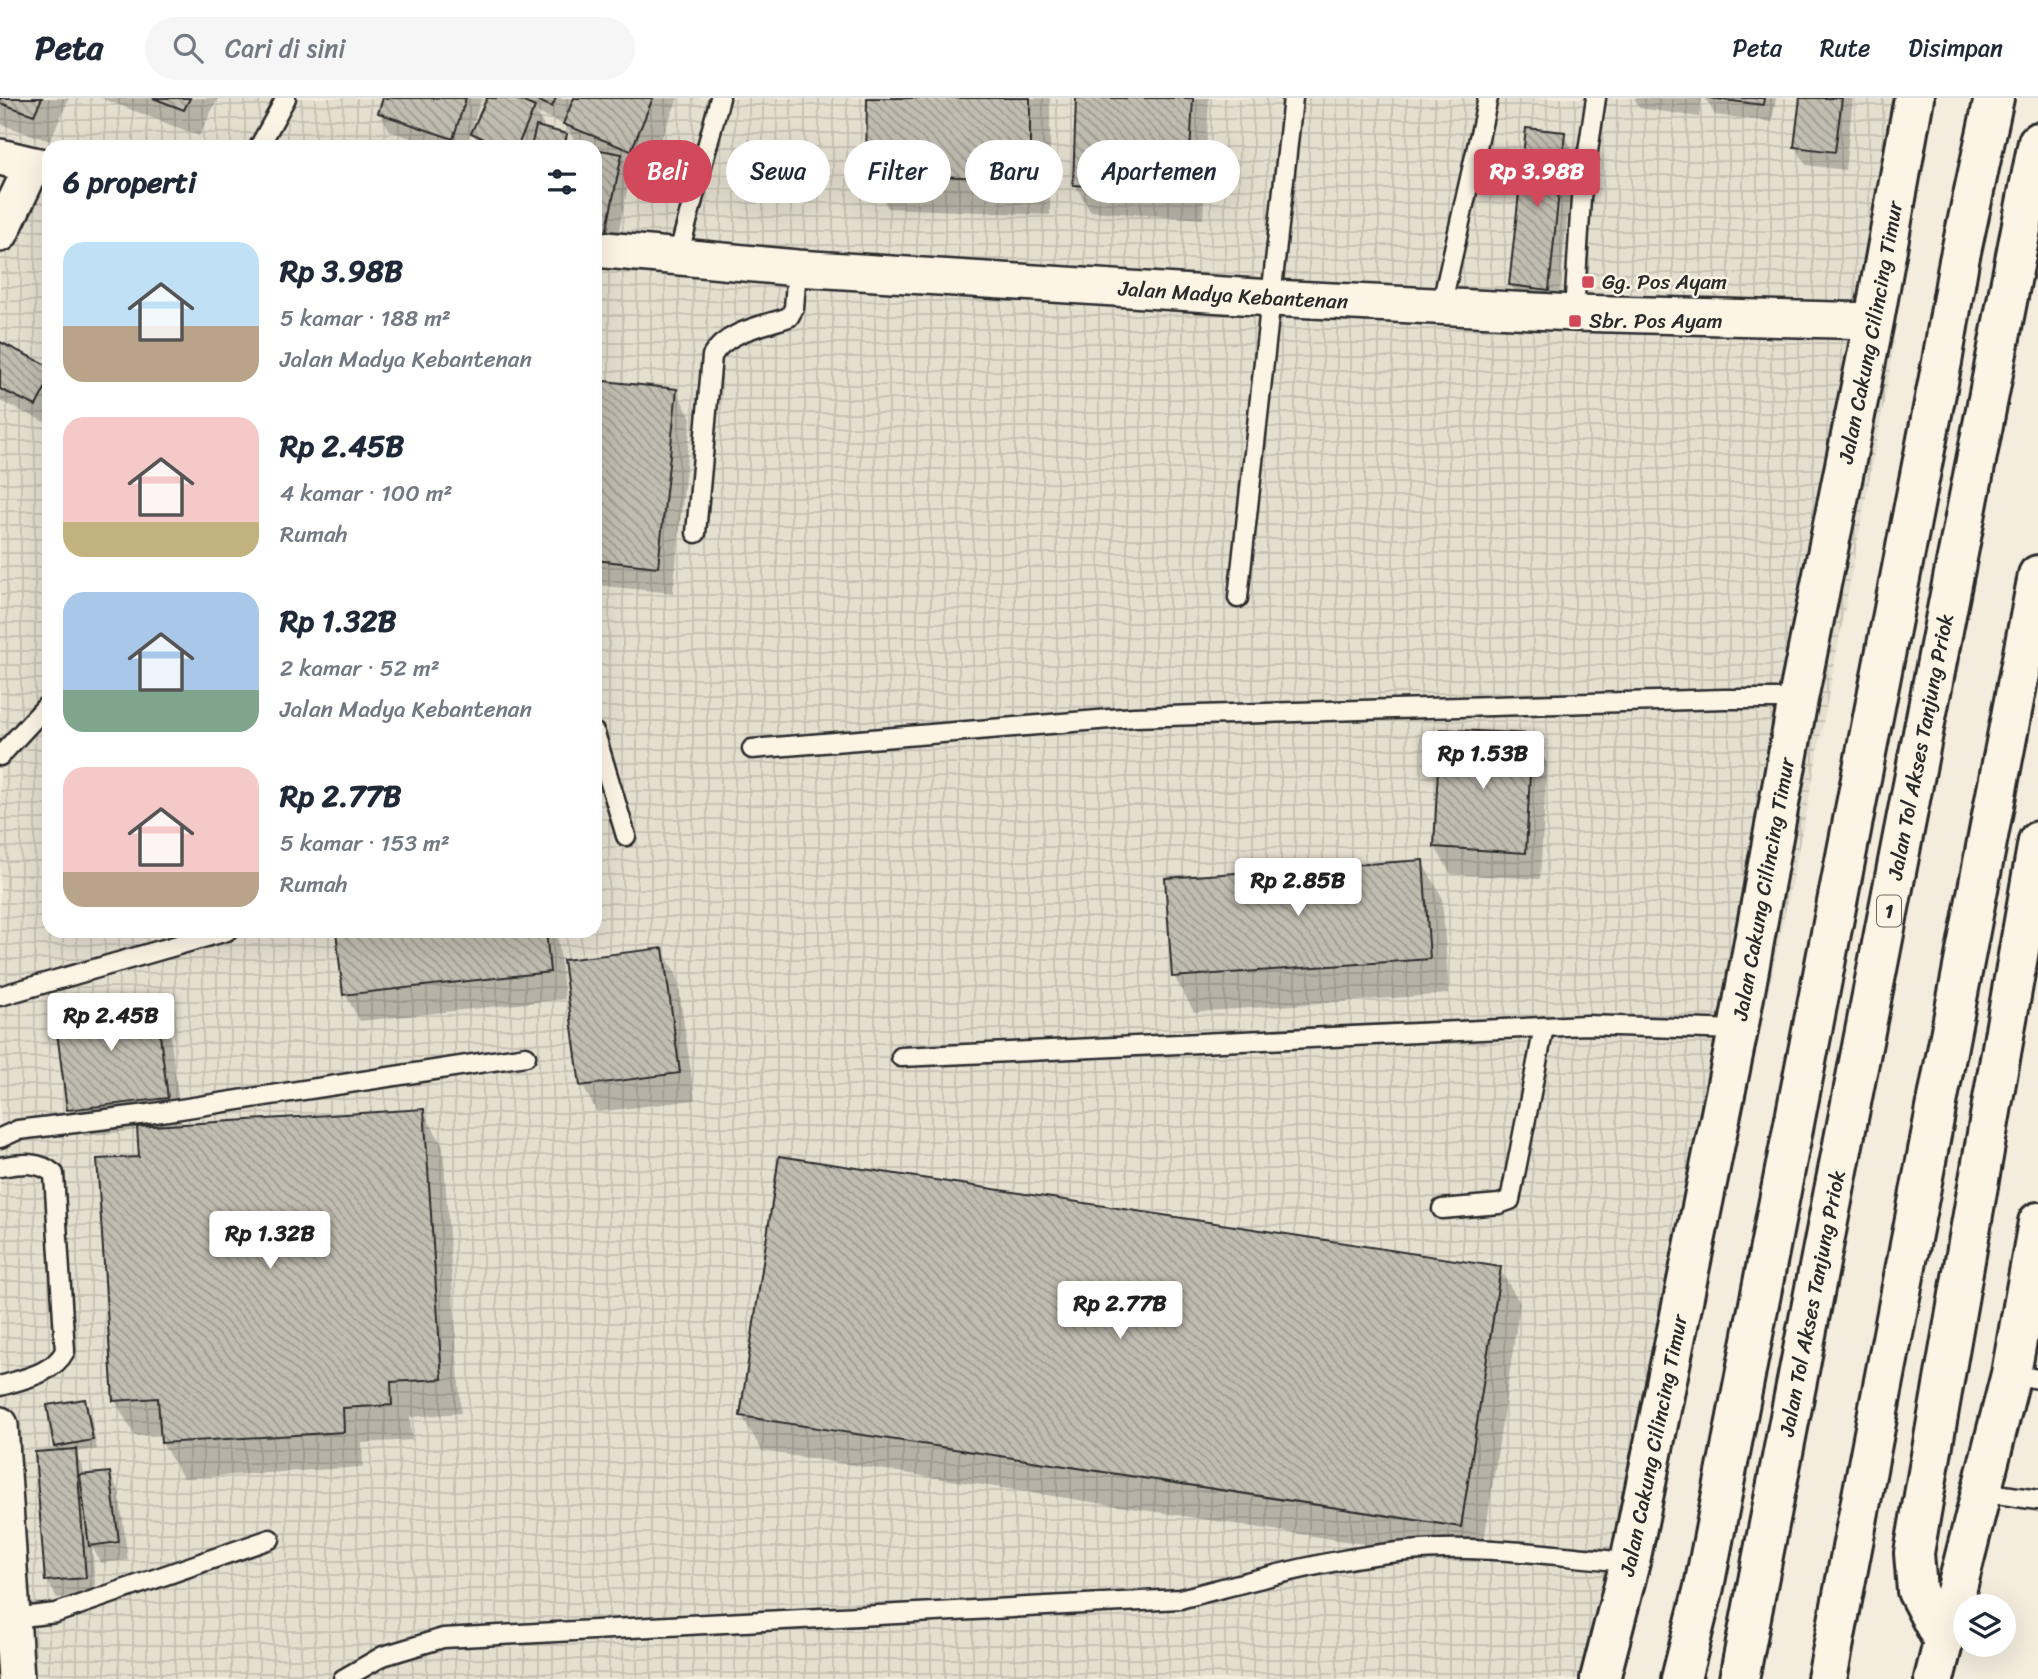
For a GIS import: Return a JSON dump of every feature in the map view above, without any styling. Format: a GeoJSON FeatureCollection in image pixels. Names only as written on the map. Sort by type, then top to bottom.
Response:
{"type":"FeatureCollection","features":[{"type":"Feature","properties":{"kind":"highway","name":"Jalan Cakung Cilincing Timur"},"geometry":{"type":"LineString","coordinates":[[1600,1679],[1630,1563],[1738,1030],[1798,699],[1874,321],[1914,98]]}},
{"type":"Feature","properties":{"kind":"highway"},"geometry":{"type":"LineString","coordinates":[[1681,1679],[1704,1587],[1942,362],[1959,261],[1993,98]]}},
{"type":"Feature","properties":{"kind":"highway","name":"Jalan Tol Akses Tanjung Priok"},"geometry":{"type":"LineString","coordinates":[[1739,1679],[2038,142]]}},
{"type":"Feature","properties":{"kind":"highway"},"geometry":{"type":"LineString","coordinates":[[1827,1679],[2038,575]]}},
{"type":"Feature","properties":{"kind":"highway"},"geometry":{"type":"LineString","coordinates":[[1943,1641],[1917,1591],[1914,1553],[2038,841]]}},
{"type":"Feature","properties":{"kind":"highway"},"geometry":{"type":"LineString","coordinates":[[1934,1679],[1983,1492],[2024,1377],[2038,1222]]}},
{"type":"Feature","properties":{"kind":"street"},"geometry":{"type":"LineString","coordinates":[[0,157],[41,167],[0,234]]}},
{"type":"Feature","properties":{"kind":"street","name":"Jalan Madya Kebantenan"},"geometry":{"type":"LineString","coordinates":[[602,250],[797,268],[1272,298],[1574,313],[1874,321]]}},
{"type":"Feature","properties":{"kind":"street"},"geometry":{"type":"LineString","coordinates":[[0,1425],[3,1520],[16,1679]]}},
{"type":"Feature","properties":{"kind":"lane"},"geometry":{"type":"LineString","coordinates":[[264,140],[286,98]]}},
{"type":"Feature","properties":{"kind":"lane"},"geometry":{"type":"LineString","coordinates":[[678,256],[720,98]]}},
{"type":"Feature","properties":{"kind":"lane"},"geometry":{"type":"LineString","coordinates":[[1238,598],[1293,98]]}},
{"type":"Feature","properties":{"kind":"lane"},"geometry":{"type":"LineString","coordinates":[[1441,307],[1488,98]]}},
{"type":"Feature","properties":{"kind":"lane"},"geometry":{"type":"LineString","coordinates":[[1574,313],[1581,198],[1596,98]]}},
{"type":"Feature","properties":{"kind":"lane"},"geometry":{"type":"LineString","coordinates":[[696,533],[712,356],[719,344],[733,336],[789,317],[794,308],[797,268]]}},
{"type":"Feature","properties":{"kind":"lane"},"geometry":{"type":"LineString","coordinates":[[752,749],[1133,717],[1798,699]]}},
{"type":"Feature","properties":{"kind":"lane"},"geometry":{"type":"LineString","coordinates":[[0,756],[42,711]]}},
{"type":"Feature","properties":{"kind":"lane"},"geometry":{"type":"LineString","coordinates":[[602,756],[626,836]]}},
{"type":"Feature","properties":{"kind":"lane"},"geometry":{"type":"LineString","coordinates":[[0,996],[203,938]]}},
{"type":"Feature","properties":{"kind":"lane"},"geometry":{"type":"LineString","coordinates":[[901,1057],[1544,1027],[1615,1025],[1738,1030]]}},
{"type":"Feature","properties":{"kind":"lane"},"geometry":{"type":"LineString","coordinates":[[1442,1209],[1499,1204],[1510,1200],[1544,1027]]}},
{"type":"Feature","properties":{"kind":"lane"},"geometry":{"type":"LineString","coordinates":[[0,1138],[18,1130],[148,1114],[526,1056]]}},
{"type":"Feature","properties":{"kind":"lane"},"geometry":{"type":"LineString","coordinates":[[0,1167],[45,1166],[54,1174],[65,1351],[60,1361],[38,1375],[0,1386]]}},
{"type":"Feature","properties":{"kind":"lane"},"geometry":{"type":"LineString","coordinates":[[1983,1492],[2038,1500]]}},
{"type":"Feature","properties":{"kind":"lane"},"geometry":{"type":"LineString","coordinates":[[13,1618],[56,1613],[270,1539]]}},
{"type":"Feature","properties":{"kind":"lane"},"geometry":{"type":"LineString","coordinates":[[343,1679],[383,1656],[443,1638],[1180,1599],[1371,1556],[1468,1549],[1630,1563]]}},
{"type":"Feature","properties":{"kind":"shaded area"},"geometry":{"type":"Polygon","coordinates":[[[0,98],[1924,98],[1890,370],[1807,809],[1622,1679],[0,1679],[0,98]]]}},
{"type":"Feature","properties":{"kind":"building"},"geometry":{"type":"Polygon","coordinates":[[[0,98],[42,98],[34,115],[0,103],[0,98]]]}},
{"type":"Feature","properties":{"kind":"building"},"geometry":{"type":"Polygon","coordinates":[[[153,98],[190,98],[184,110],[153,98]]]}},
{"type":"Feature","properties":{"kind":"building"},"geometry":{"type":"Polygon","coordinates":[[[383,98],[466,98],[453,139],[378,113],[383,98]]]}},
{"type":"Feature","properties":{"kind":"building"},"geometry":{"type":"Polygon","coordinates":[[[487,98],[515,98],[535,107],[520,140],[486,140],[471,133],[487,98]]]}},
{"type":"Feature","properties":{"kind":"building"},"geometry":{"type":"Polygon","coordinates":[[[533,98],[556,98],[552,107],[533,98]]]}},
{"type":"Feature","properties":{"kind":"building"},"geometry":{"type":"Polygon","coordinates":[[[574,98],[653,98],[636,140],[623,140],[623,148],[563,124],[574,98]]]}},
{"type":"Feature","properties":{"kind":"building"},"geometry":{"type":"Polygon","coordinates":[[[867,98],[1030,98],[1030,140],[965,140],[965,177],[951,177],[951,140],[866,140],[867,98]]]}},
{"type":"Feature","properties":{"kind":"building"},"geometry":{"type":"Polygon","coordinates":[[[1076,98],[1193,98],[1191,140],[1077,140],[1077,185],[1073,185],[1076,98]]]}},
{"type":"Feature","properties":{"kind":"building"},"geometry":{"type":"Polygon","coordinates":[[[1709,98],[1764,98],[1763,105],[1709,98]]]}},
{"type":"Feature","properties":{"kind":"building"},"geometry":{"type":"Polygon","coordinates":[[[1800,98],[1842,98],[1835,152],[1794,147],[1800,98]]]}},
{"type":"Feature","properties":{"kind":"building"},"geometry":{"type":"Polygon","coordinates":[[[536,126],[567,134],[566,140],[533,140],[536,126]]]}},
{"type":"Feature","properties":{"kind":"building"},"geometry":{"type":"Polygon","coordinates":[[[1526,128],[1565,132],[1549,290],[1509,285],[1526,128]]]}},
{"type":"Feature","properties":{"kind":"building"},"geometry":{"type":"Polygon","coordinates":[[[602,150],[622,154],[606,233],[602,232],[602,150]]]}},
{"type":"Feature","properties":{"kind":"building"},"geometry":{"type":"Polygon","coordinates":[[[0,342],[42,363],[42,394],[36,406],[0,389],[0,342]]]}},
{"type":"Feature","properties":{"kind":"building"},"geometry":{"type":"Polygon","coordinates":[[[602,381],[677,389],[658,567],[602,561],[602,381]]]}},
{"type":"Feature","properties":{"kind":"building"},"geometry":{"type":"Polygon","coordinates":[[[1440,729],[1532,734],[1526,853],[1434,847],[1440,729]]]}},
{"type":"Feature","properties":{"kind":"building"},"geometry":{"type":"Polygon","coordinates":[[[1423,860],[1430,959],[1172,977],[1165,878],[1423,860]]]}},
{"type":"Feature","properties":{"kind":"building"},"geometry":{"type":"Polygon","coordinates":[[[337,938],[547,938],[550,972],[343,995],[337,938]]]}},
{"type":"Feature","properties":{"kind":"building"},"geometry":{"type":"Polygon","coordinates":[[[663,948],[680,1073],[580,1086],[563,960],[663,948]]]}},
{"type":"Feature","properties":{"kind":"building"},"geometry":{"type":"Polygon","coordinates":[[[155,997],[168,1098],[67,1110],[54,1009],[155,997]]]}},
{"type":"Feature","properties":{"kind":"building"},"geometry":{"type":"Polygon","coordinates":[[[424,1109],[442,1379],[391,1382],[392,1405],[343,1408],[344,1432],[161,1443],[158,1398],[113,1401],[97,1159],[139,1157],[137,1127],[424,1109]]]}},
{"type":"Feature","properties":{"kind":"building"},"geometry":{"type":"Polygon","coordinates":[[[779,1156],[1501,1267],[1461,1527],[740,1416],[779,1156]]]}},
{"type":"Feature","properties":{"kind":"building"},"geometry":{"type":"Polygon","coordinates":[[[85,1399],[93,1440],[54,1447],[47,1405],[85,1399]]]}},
{"type":"Feature","properties":{"kind":"building"},"geometry":{"type":"Polygon","coordinates":[[[76,1449],[86,1578],[45,1581],[35,1452],[76,1449]]]}},
{"type":"Feature","properties":{"kind":"building"},"geometry":{"type":"Polygon","coordinates":[[[110,1472],[119,1542],[89,1546],[80,1475],[110,1472]]]}},
{"type":"Feature","properties":{"kind":"place","name":"Gg. Pos Ayam"},"geometry":{"type":"Point","coordinates":[1588,282]}},
{"type":"Feature","properties":{"kind":"place","name":"Sbr. Pos Ayam"},"geometry":{"type":"Point","coordinates":[1575,321]}}]}
